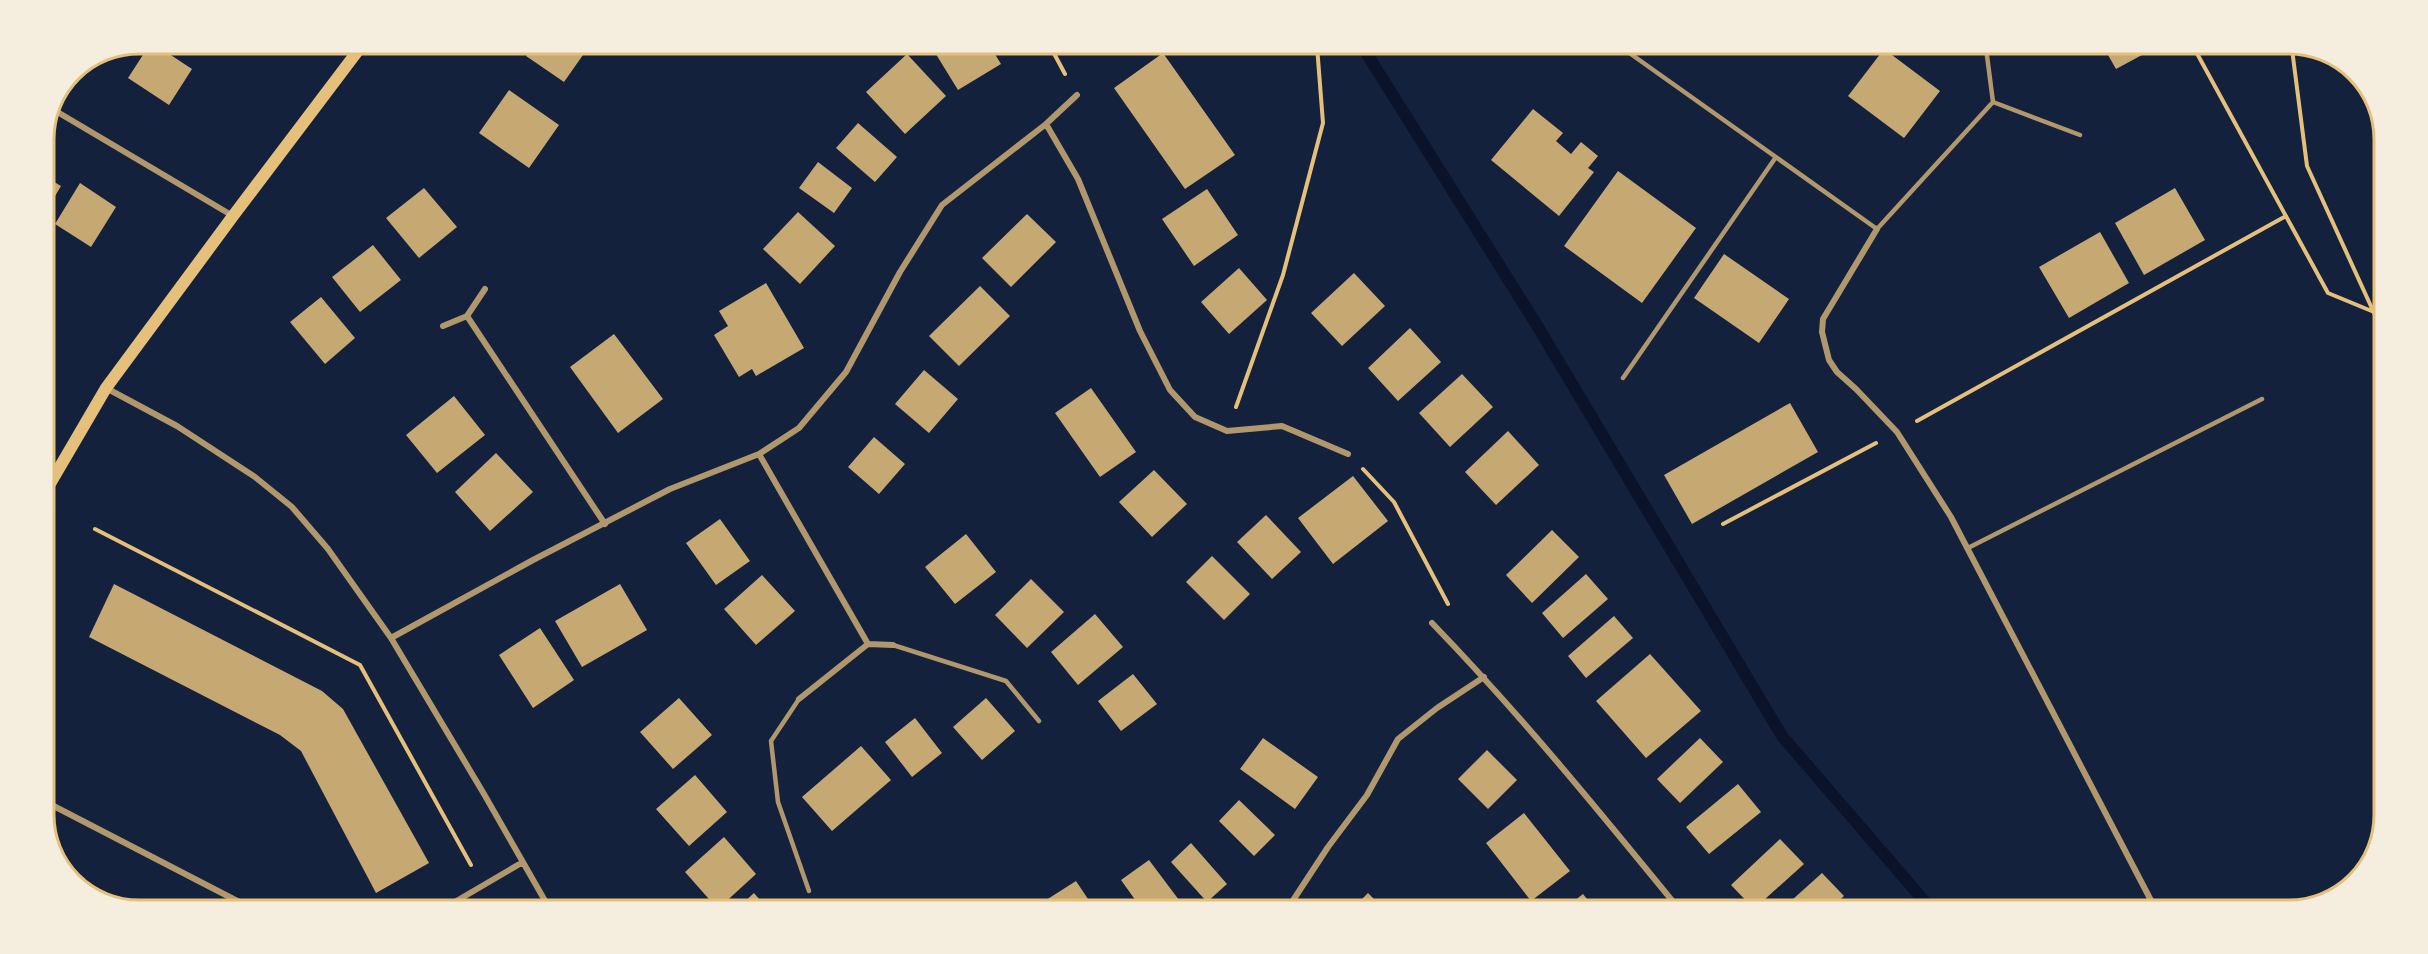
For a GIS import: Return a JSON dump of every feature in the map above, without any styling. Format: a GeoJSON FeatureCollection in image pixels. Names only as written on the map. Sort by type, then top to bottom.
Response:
{"type":"FeatureCollection","features":[{"type":"Feature","properties":{"kind":"main road"},"geometry":{"type":"LineString","coordinates":[[54,477],[106,388],[355,54]]}},
{"type":"Feature","properties":{"kind":"street"},"geometry":{"type":"LineString","coordinates":[[391,638],[533,560],[670,489],[759,454],[799,428],[846,372],[900,272],[942,205],[1046,124],[1077,95]]}},
{"type":"Feature","properties":{"kind":"street"},"geometry":{"type":"LineString","coordinates":[[58,113],[233,216]]}},
{"type":"Feature","properties":{"kind":"street"},"geometry":{"type":"LineString","coordinates":[[1046,124],[1078,179],[1140,331],[1170,390],[1196,417],[1227,431],[1282,426],[1348,454]]}},
{"type":"Feature","properties":{"kind":"street"},"geometry":{"type":"LineString","coordinates":[[1877,229],[1824,319],[1822,332],[1826,353],[1837,372],[1863,395],[1897,432],[1916,459],[1968,548],[2152,900]]}},
{"type":"Feature","properties":{"kind":"street"},"geometry":{"type":"LineString","coordinates":[[443,326],[467,316],[485,289]]}},
{"type":"Feature","properties":{"kind":"street"},"geometry":{"type":"LineString","coordinates":[[467,316],[605,524]]}},
{"type":"Feature","properties":{"kind":"street"},"geometry":{"type":"LineString","coordinates":[[106,388],[215,449],[292,507],[328,549],[391,638],[545,900]]}},
{"type":"Feature","properties":{"kind":"street"},"geometry":{"type":"LineString","coordinates":[[759,454],[868,644]]}},
{"type":"Feature","properties":{"kind":"street"},"geometry":{"type":"LineString","coordinates":[[1432,623],[1484,677],[1587,795],[1671,900]]}},
{"type":"Feature","properties":{"kind":"street"},"geometry":{"type":"LineString","coordinates":[[799,699],[868,644],[893,645]]}},
{"type":"Feature","properties":{"kind":"street"},"geometry":{"type":"LineString","coordinates":[[1293,900],[1328,847],[1367,795],[1398,739],[1437,708],[1484,677]]}},
{"type":"Feature","properties":{"kind":"street"},"geometry":{"type":"LineString","coordinates":[[54,806],[235,900]]}},
{"type":"Feature","properties":{"kind":"street"},"geometry":{"type":"LineString","coordinates":[[458,900],[523,862]]}},
{"type":"Feature","properties":{"kind":"lane"},"geometry":{"type":"LineString","coordinates":[[1631,54],[1877,229],[1993,102],[1987,54]]}},
{"type":"Feature","properties":{"kind":"lane"},"geometry":{"type":"LineString","coordinates":[[1993,102],[2080,135]]}},
{"type":"Feature","properties":{"kind":"lane"},"geometry":{"type":"LineString","coordinates":[[1623,378],[1776,157]]}},
{"type":"Feature","properties":{"kind":"lane"},"geometry":{"type":"LineString","coordinates":[[1968,548],[2262,399]]}},
{"type":"Feature","properties":{"kind":"lane"},"geometry":{"type":"LineString","coordinates":[[893,645],[1006,681],[1039,721]]}},
{"type":"Feature","properties":{"kind":"lane"},"geometry":{"type":"LineString","coordinates":[[799,699],[771,741],[778,802],[808,891]]}},
{"type":"Feature","properties":{"kind":"path"},"geometry":{"type":"LineString","coordinates":[[1054,54],[1077,95]]}},
{"type":"Feature","properties":{"kind":"path"},"geometry":{"type":"LineString","coordinates":[[1227,431],[1283,275],[1323,123],[1318,54]]}},
{"type":"Feature","properties":{"kind":"path"},"geometry":{"type":"LineString","coordinates":[[2197,54],[2328,293],[2374,312]]}},
{"type":"Feature","properties":{"kind":"path"},"geometry":{"type":"LineString","coordinates":[[2293,54],[2307,166],[2374,312]]}},
{"type":"Feature","properties":{"kind":"path"},"geometry":{"type":"LineString","coordinates":[[1723,524],[1897,432],[2286,216]]}},
{"type":"Feature","properties":{"kind":"path"},"geometry":{"type":"LineString","coordinates":[[1348,454],[1394,502],[1449,608]]}},
{"type":"Feature","properties":{"kind":"path"},"geometry":{"type":"LineString","coordinates":[[95,529],[360,665],[482,886]]}},
{"type":"Feature","properties":{"kind":"building"},"geometry":{"type":"Polygon","coordinates":[[[144,54],[169,54],[192,69],[169,105],[128,78],[144,54]]]}},
{"type":"Feature","properties":{"kind":"building"},"geometry":{"type":"Polygon","coordinates":[[[527,54],[584,54],[564,82],[526,56],[527,54]]]}},
{"type":"Feature","properties":{"kind":"building"},"geometry":{"type":"Polygon","coordinates":[[[907,54],[946,96],[905,134],[866,92],[907,54]]]}},
{"type":"Feature","properties":{"kind":"building"},"geometry":{"type":"Polygon","coordinates":[[[936,54],[995,54],[1001,64],[958,90],[936,54]]]}},
{"type":"Feature","properties":{"kind":"building"},"geometry":{"type":"Polygon","coordinates":[[[1164,54],[1235,155],[1185,189],[1114,88],[1164,54]]]}},
{"type":"Feature","properties":{"kind":"building"},"geometry":{"type":"Polygon","coordinates":[[[1880,54],[1891,54],[1940,91],[1904,138],[1848,96],[1880,54]]]}},
{"type":"Feature","properties":{"kind":"building"},"geometry":{"type":"Polygon","coordinates":[[[2107,54],[2144,54],[2116,69],[2107,54]]]}},
{"type":"Feature","properties":{"kind":"building"},"geometry":{"type":"Polygon","coordinates":[[[509,90],[559,125],[529,168],[479,133],[509,90]]]}},
{"type":"Feature","properties":{"kind":"building"},"geometry":{"type":"Polygon","coordinates":[[[1533,109],[1563,133],[1556,141],[1571,154],[1581,142],[1598,156],[1588,168],[1594,172],[1559,216],[1491,160],[1533,109]]]}},
{"type":"Feature","properties":{"kind":"building"},"geometry":{"type":"Polygon","coordinates":[[[858,123],[897,157],[875,182],[836,148],[858,123]]]}},
{"type":"Feature","properties":{"kind":"building"},"geometry":{"type":"Polygon","coordinates":[[[818,162],[852,188],[834,213],[799,188],[818,162]]]}},
{"type":"Feature","properties":{"kind":"building"},"geometry":{"type":"Polygon","coordinates":[[[1618,171],[1696,228],[1642,303],[1564,246],[1618,171]]]}},
{"type":"Feature","properties":{"kind":"building"},"geometry":{"type":"Polygon","coordinates":[[[54,182],[61,186],[54,198],[54,182]]]}},
{"type":"Feature","properties":{"kind":"building"},"geometry":{"type":"Polygon","coordinates":[[[80,183],[116,207],[91,247],[55,224],[80,183]]]}},
{"type":"Feature","properties":{"kind":"building"},"geometry":{"type":"Polygon","coordinates":[[[424,188],[457,227],[419,258],[386,218],[424,188]]]}},
{"type":"Feature","properties":{"kind":"building"},"geometry":{"type":"Polygon","coordinates":[[[2175,188],[2205,240],[2144,275],[2115,223],[2175,188]]]}},
{"type":"Feature","properties":{"kind":"building"},"geometry":{"type":"Polygon","coordinates":[[[1207,189],[1238,235],[1194,266],[1162,219],[1207,189]]]}},
{"type":"Feature","properties":{"kind":"building"},"geometry":{"type":"Polygon","coordinates":[[[798,212],[835,246],[800,284],[763,249],[798,212]]]}},
{"type":"Feature","properties":{"kind":"building"},"geometry":{"type":"Polygon","coordinates":[[[1027,214],[1056,242],[1011,287],[982,258],[1027,214]]]}},
{"type":"Feature","properties":{"kind":"building"},"geometry":{"type":"Polygon","coordinates":[[[2100,232],[2129,283],[2069,318],[2039,267],[2100,232]]]}},
{"type":"Feature","properties":{"kind":"building"},"geometry":{"type":"Polygon","coordinates":[[[373,245],[401,280],[360,312],[332,277],[373,245]]]}},
{"type":"Feature","properties":{"kind":"building"},"geometry":{"type":"Polygon","coordinates":[[[1724,254],[1789,299],[1759,343],[1694,298],[1724,254]]]}},
{"type":"Feature","properties":{"kind":"building"},"geometry":{"type":"Polygon","coordinates":[[[1239,268],[1267,300],[1229,334],[1201,302],[1239,268]]]}},
{"type":"Feature","properties":{"kind":"building"},"geometry":{"type":"Polygon","coordinates":[[[1354,273],[1385,306],[1342,346],[1311,313],[1354,273]]]}},
{"type":"Feature","properties":{"kind":"building"},"geometry":{"type":"Polygon","coordinates":[[[766,283],[804,348],[756,376],[752,369],[739,377],[714,335],[728,326],[719,311],[766,283]]]}},
{"type":"Feature","properties":{"kind":"building"},"geometry":{"type":"Polygon","coordinates":[[[980,286],[1010,316],[959,366],[929,336],[980,286]]]}},
{"type":"Feature","properties":{"kind":"building"},"geometry":{"type":"Polygon","coordinates":[[[321,297],[355,338],[325,364],[290,322],[321,297]]]}},
{"type":"Feature","properties":{"kind":"building"},"geometry":{"type":"Polygon","coordinates":[[[1410,328],[1441,362],[1398,401],[1368,368],[1410,328]]]}},
{"type":"Feature","properties":{"kind":"building"},"geometry":{"type":"Polygon","coordinates":[[[614,334],[663,399],[618,433],[570,367],[614,334]]]}},
{"type":"Feature","properties":{"kind":"building"},"geometry":{"type":"Polygon","coordinates":[[[924,370],[958,399],[929,433],[895,404],[924,370]]]}},
{"type":"Feature","properties":{"kind":"building"},"geometry":{"type":"Polygon","coordinates":[[[1462,374],[1493,407],[1450,447],[1419,413],[1462,374]]]}},
{"type":"Feature","properties":{"kind":"building"},"geometry":{"type":"Polygon","coordinates":[[[1091,388],[1136,452],[1100,477],[1055,413],[1091,388]]]}},
{"type":"Feature","properties":{"kind":"building"},"geometry":{"type":"Polygon","coordinates":[[[454,396],[485,435],[437,473],[406,435],[454,396]]]}},
{"type":"Feature","properties":{"kind":"building"},"geometry":{"type":"Polygon","coordinates":[[[1790,403],[1818,452],[1692,524],[1664,475],[1790,403]]]}},
{"type":"Feature","properties":{"kind":"building"},"geometry":{"type":"Polygon","coordinates":[[[1508,431],[1539,465],[1496,505],[1465,472],[1508,431]]]}},
{"type":"Feature","properties":{"kind":"building"},"geometry":{"type":"Polygon","coordinates":[[[874,437],[905,464],[879,494],[848,467],[874,437]]]}},
{"type":"Feature","properties":{"kind":"building"},"geometry":{"type":"Polygon","coordinates":[[[496,453],[533,492],[490,531],[455,492],[496,453]]]}},
{"type":"Feature","properties":{"kind":"building"},"geometry":{"type":"Polygon","coordinates":[[[1154,470],[1187,504],[1152,537],[1119,502],[1154,470]]]}},
{"type":"Feature","properties":{"kind":"building"},"geometry":{"type":"Polygon","coordinates":[[[1353,476],[1388,521],[1333,564],[1298,518],[1353,476]]]}},
{"type":"Feature","properties":{"kind":"building"},"geometry":{"type":"Polygon","coordinates":[[[1266,515],[1301,552],[1272,579],[1237,542],[1266,515]]]}},
{"type":"Feature","properties":{"kind":"building"},"geometry":{"type":"Polygon","coordinates":[[[720,519],[750,561],[716,585],[686,543],[720,519]]]}},
{"type":"Feature","properties":{"kind":"building"},"geometry":{"type":"Polygon","coordinates":[[[1552,530],[1579,557],[1532,603],[1506,575],[1552,530]]]}},
{"type":"Feature","properties":{"kind":"building"},"geometry":{"type":"Polygon","coordinates":[[[966,534],[996,572],[955,604],[925,567],[966,534]]]}},
{"type":"Feature","properties":{"kind":"building"},"geometry":{"type":"Polygon","coordinates":[[[1212,556],[1250,594],[1224,620],[1186,582],[1212,556]]]}},
{"type":"Feature","properties":{"kind":"building"},"geometry":{"type":"Polygon","coordinates":[[[1586,574],[1608,599],[1563,638],[1542,613],[1586,574]]]}},
{"type":"Feature","properties":{"kind":"building"},"geometry":{"type":"Polygon","coordinates":[[[762,575],[795,611],[756,645],[724,609],[762,575]]]}},
{"type":"Feature","properties":{"kind":"building"},"geometry":{"type":"Polygon","coordinates":[[[1031,579],[1064,612],[1027,648],[995,615],[1031,579]]]}},
{"type":"Feature","properties":{"kind":"building"},"geometry":{"type":"Polygon","coordinates":[[[114,584],[322,691],[343,709],[429,863],[376,893],[301,751],[280,735],[89,637],[114,584]]]}},
{"type":"Feature","properties":{"kind":"building"},"geometry":{"type":"Polygon","coordinates":[[[620,584],[647,630],[582,667],[555,621],[620,584]]]}},
{"type":"Feature","properties":{"kind":"building"},"geometry":{"type":"Polygon","coordinates":[[[1095,614],[1123,647],[1078,685],[1051,652],[1095,614]]]}},
{"type":"Feature","properties":{"kind":"building"},"geometry":{"type":"Polygon","coordinates":[[[1614,616],[1633,638],[1586,678],[1568,656],[1614,616]]]}},
{"type":"Feature","properties":{"kind":"building"},"geometry":{"type":"Polygon","coordinates":[[[540,628],[574,680],[533,708],[499,655],[540,628]]]}},
{"type":"Feature","properties":{"kind":"building"},"geometry":{"type":"Polygon","coordinates":[[[1650,654],[1701,711],[1646,758],[1596,701],[1650,654]]]}},
{"type":"Feature","properties":{"kind":"building"},"geometry":{"type":"Polygon","coordinates":[[[1133,674],[1157,704],[1121,731],[1098,701],[1133,674]]]}},
{"type":"Feature","properties":{"kind":"building"},"geometry":{"type":"Polygon","coordinates":[[[679,698],[712,735],[673,769],[640,732],[679,698]]]}},
{"type":"Feature","properties":{"kind":"building"},"geometry":{"type":"Polygon","coordinates":[[[986,698],[1015,731],[982,760],[953,727],[986,698]]]}},
{"type":"Feature","properties":{"kind":"building"},"geometry":{"type":"Polygon","coordinates":[[[915,718],[942,753],[912,777],[885,742],[915,718]]]}},
{"type":"Feature","properties":{"kind":"building"},"geometry":{"type":"Polygon","coordinates":[[[1263,738],[1318,777],[1295,809],[1240,769],[1263,738]]]}},
{"type":"Feature","properties":{"kind":"building"},"geometry":{"type":"Polygon","coordinates":[[[1700,738],[1723,762],[1680,803],[1657,779],[1700,738]]]}},
{"type":"Feature","properties":{"kind":"building"},"geometry":{"type":"Polygon","coordinates":[[[861,746],[891,780],[832,831],[802,797],[861,746]]]}},
{"type":"Feature","properties":{"kind":"building"},"geometry":{"type":"Polygon","coordinates":[[[1487,750],[1517,780],[1488,809],[1458,779],[1487,750]]]}},
{"type":"Feature","properties":{"kind":"building"},"geometry":{"type":"Polygon","coordinates":[[[695,775],[727,812],[689,846],[656,809],[695,775]]]}},
{"type":"Feature","properties":{"kind":"building"},"geometry":{"type":"Polygon","coordinates":[[[1738,784],[1761,812],[1709,854],[1686,827],[1738,784]]]}},
{"type":"Feature","properties":{"kind":"building"},"geometry":{"type":"Polygon","coordinates":[[[1239,800],[1275,835],[1254,856],[1219,821],[1239,800]]]}},
{"type":"Feature","properties":{"kind":"building"},"geometry":{"type":"Polygon","coordinates":[[[1524,813],[1570,871],[1530,900],[1486,843],[1524,813]]]}},
{"type":"Feature","properties":{"kind":"building"},"geometry":{"type":"Polygon","coordinates":[[[724,837],[756,874],[728,900],[710,900],[685,872],[724,837]]]}},
{"type":"Feature","properties":{"kind":"building"},"geometry":{"type":"Polygon","coordinates":[[[1780,839],[1804,864],[1764,900],[1745,900],[1731,885],[1780,839]]]}},
{"type":"Feature","properties":{"kind":"building"},"geometry":{"type":"Polygon","coordinates":[[[1191,843],[1227,884],[1209,900],[1205,900],[1171,862],[1191,843]]]}},
{"type":"Feature","properties":{"kind":"building"},"geometry":{"type":"Polygon","coordinates":[[[1149,860],[1179,900],[1135,900],[1121,880],[1149,860]]]}},
{"type":"Feature","properties":{"kind":"building"},"geometry":{"type":"Polygon","coordinates":[[[1822,873],[1844,896],[1840,900],[1792,900],[1822,873]]]}},
{"type":"Feature","properties":{"kind":"building"},"geometry":{"type":"Polygon","coordinates":[[[1076,881],[1089,900],[1046,900],[1076,881]]]}},
{"type":"Feature","properties":{"kind":"building"},"geometry":{"type":"Polygon","coordinates":[[[754,893],[760,900],[746,900],[754,893]]]}},
{"type":"Feature","properties":{"kind":"building"},"geometry":{"type":"Polygon","coordinates":[[[1368,893],[1375,900],[1361,900],[1368,893]]]}},
{"type":"Feature","properties":{"kind":"building"},"geometry":{"type":"Polygon","coordinates":[[[1583,894],[1588,900],[1575,900],[1583,894]]]}},
{"type":"Feature","properties":{"kind":"waterway"},"geometry":{"type":"LineString","coordinates":[[1367,54],[1538,327],[1782,736],[1923,900]]}}]}
